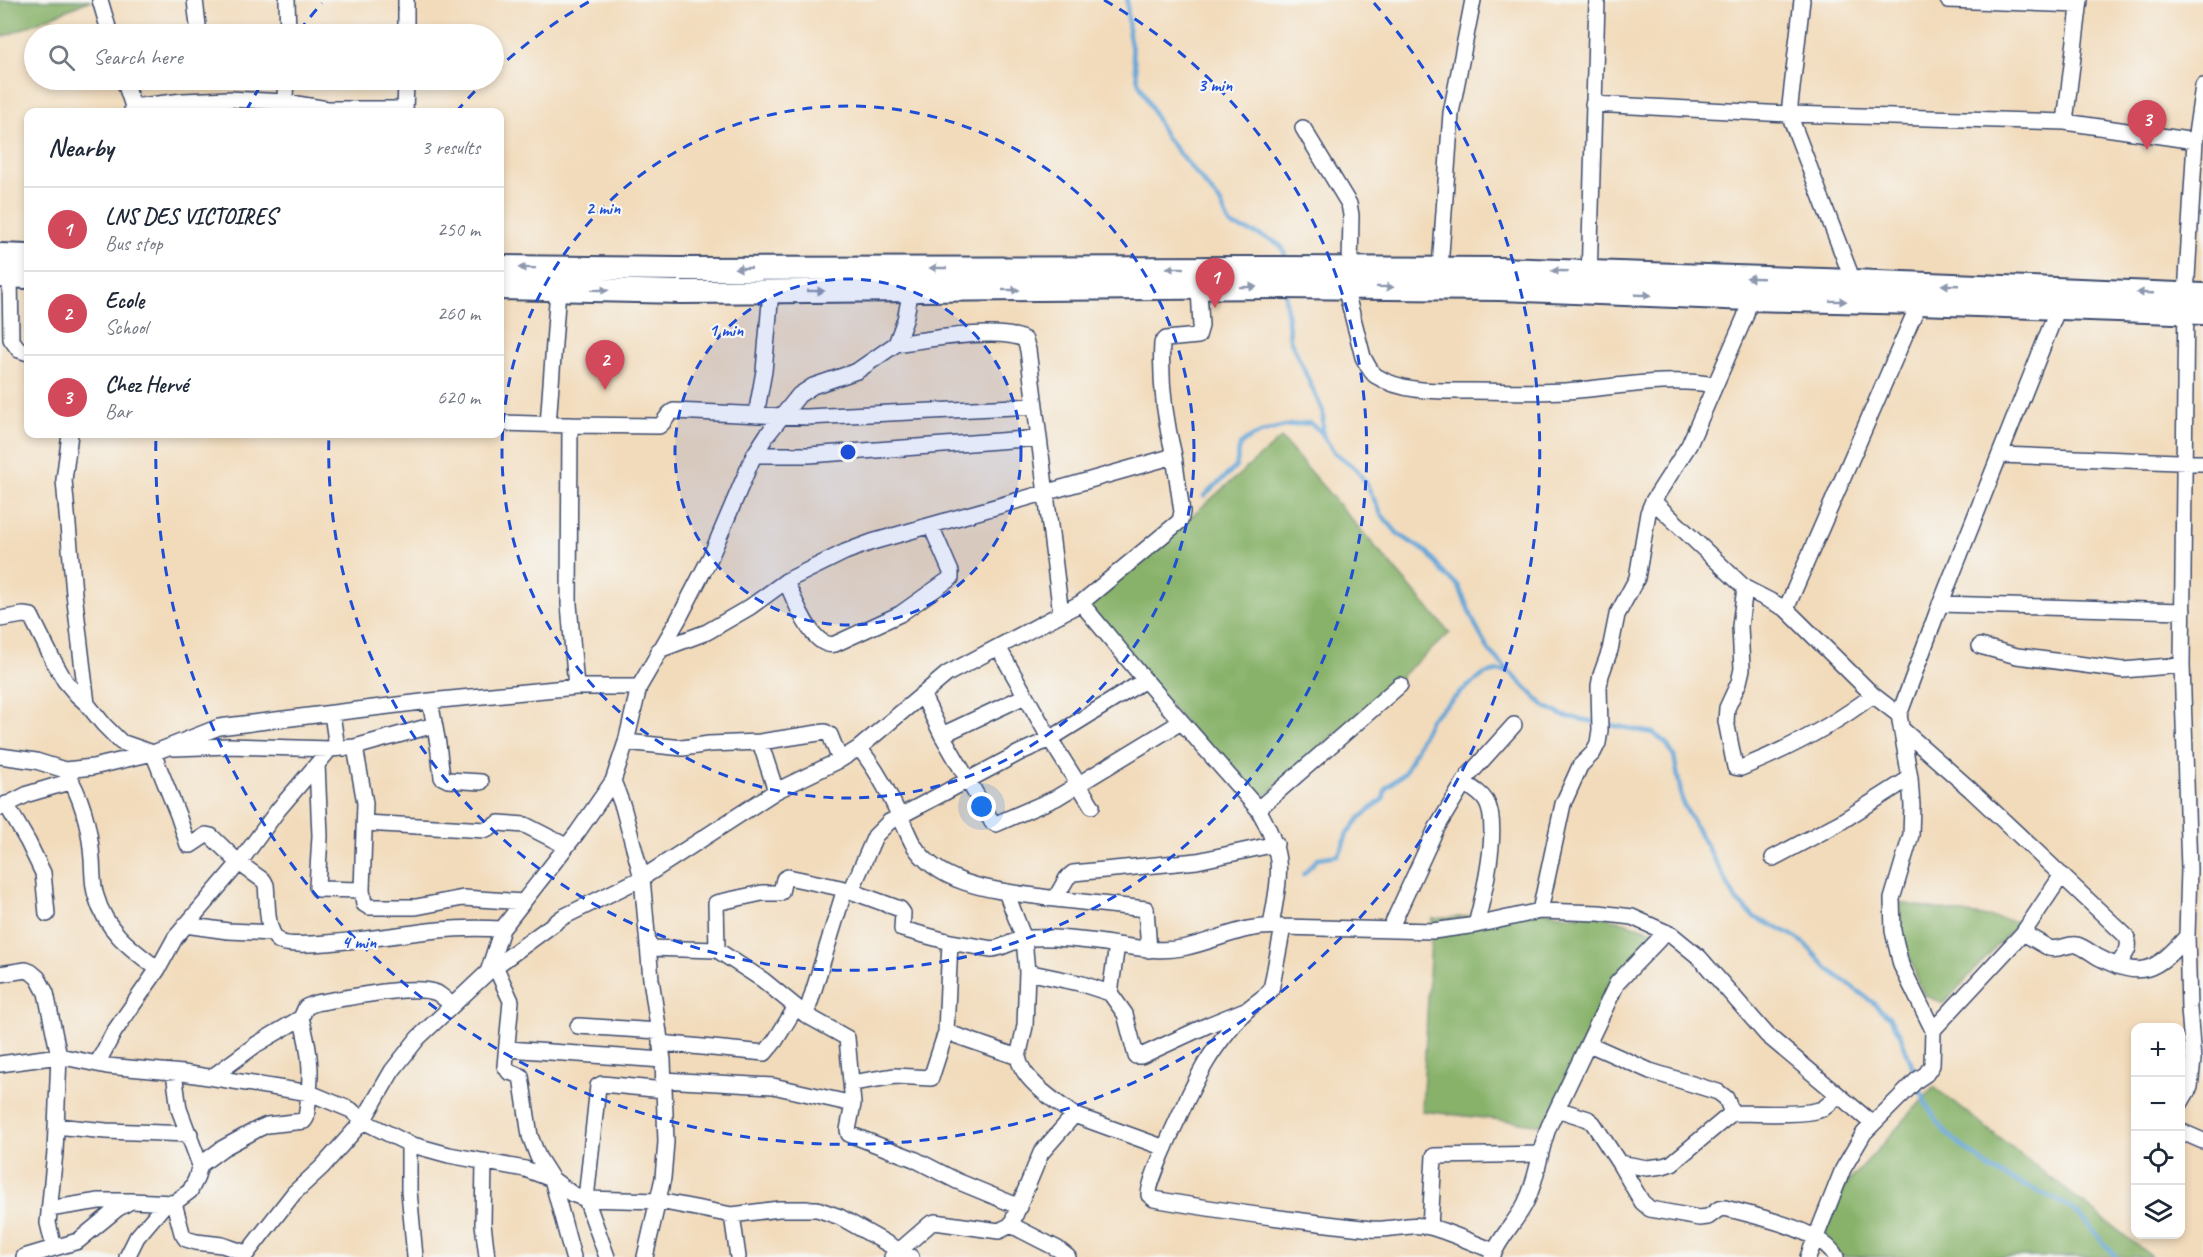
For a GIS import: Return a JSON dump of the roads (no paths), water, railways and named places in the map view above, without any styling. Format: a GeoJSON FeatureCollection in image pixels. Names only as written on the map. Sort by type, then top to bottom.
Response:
{"type":"FeatureCollection","features":[{"type":"Feature","properties":{"kind":"street"},"geometry":{"type":"LineString","coordinates":[[100,0],[107,24]]}},
{"type":"Feature","properties":{"kind":"street"},"geometry":{"type":"LineString","coordinates":[[195,0],[198,24]]}},
{"type":"Feature","properties":{"kind":"street"},"geometry":{"type":"LineString","coordinates":[[287,0],[288,24]]}},
{"type":"Feature","properties":{"kind":"street"},"geometry":{"type":"LineString","coordinates":[[406,0],[406,24]]}},
{"type":"Feature","properties":{"kind":"street"},"geometry":{"type":"LineString","coordinates":[[1440,268],[1451,113],[1473,0]]}},
{"type":"Feature","properties":{"kind":"street"},"geometry":{"type":"LineString","coordinates":[[1589,282],[1597,0]]}},
{"type":"Feature","properties":{"kind":"street"},"geometry":{"type":"LineString","coordinates":[[1802,0],[1789,114],[1853,281]]}},
{"type":"Feature","properties":{"kind":"street"},"geometry":{"type":"LineString","coordinates":[[1948,0],[2080,2],[2065,122]]}},
{"type":"Feature","properties":{"kind":"street"},"geometry":{"type":"LineString","coordinates":[[2185,1096],[2190,1087],[2193,1060],[2187,936],[2196,869],[2182,665],[2184,462],[2194,304],[2195,141],[2203,86]]}},
{"type":"Feature","properties":{"kind":"street"},"geometry":{"type":"LineString","coordinates":[[127,90],[133,108]]}},
{"type":"Feature","properties":{"kind":"street"},"geometry":{"type":"LineString","coordinates":[[284,107],[285,90]]}},
{"type":"Feature","properties":{"kind":"street"},"geometry":{"type":"LineString","coordinates":[[405,108],[406,90]]}},
{"type":"Feature","properties":{"kind":"street"},"geometry":{"type":"LineString","coordinates":[[145,108],[183,101],[229,99],[306,108]]}},
{"type":"Feature","properties":{"kind":"street"},"geometry":{"type":"LineString","coordinates":[[1593,104],[1789,114],[2065,122],[2195,141]]}},
{"type":"Feature","properties":{"kind":"street"},"geometry":{"type":"LineString","coordinates":[[1303,128],[1349,204],[1351,215],[1348,277],[1363,357],[1377,377],[1398,386],[1428,391],[1562,392],[1677,381],[1697,381],[1715,385]]}},
{"type":"Feature","properties":{"kind":"street"},"geometry":{"type":"LineString","coordinates":[[0,255],[24,256]]}},
{"type":"Feature","properties":{"kind":"street"},"geometry":{"type":"LineString","coordinates":[[504,267],[1348,277],[1500,289],[1589,282],[1853,281],[2194,304]]}},
{"type":"Feature","properties":{"kind":"street"},"geometry":{"type":"LineString","coordinates":[[1348,277],[1440,268],[1750,299],[2058,308],[2194,304]]}},
{"type":"Feature","properties":{"kind":"street"},"geometry":{"type":"LineString","coordinates":[[13,276],[11,339],[19,350],[24,352]]}},
{"type":"Feature","properties":{"kind":"street"},"geometry":{"type":"LineString","coordinates":[[504,288],[682,292],[1199,288],[1275,277]]}},
{"type":"Feature","properties":{"kind":"street"},"geometry":{"type":"LineString","coordinates":[[170,1203],[186,1239],[222,1245],[245,1255],[294,1193],[322,1167],[363,1121],[392,1071],[418,1038],[492,969],[563,916],[642,878],[776,791],[840,760],[859,748],[958,666],[1080,603],[1180,521],[1182,512],[1162,376],[1162,343],[1166,339],[1198,336],[1201,326],[1199,288]]}},
{"type":"Feature","properties":{"kind":"street"},"geometry":{"type":"LineString","coordinates":[[548,424],[558,289]]}},
{"type":"Feature","properties":{"kind":"street"},"geometry":{"type":"LineString","coordinates":[[896,344],[905,320],[911,290]]}},
{"type":"Feature","properties":{"kind":"street"},"geometry":{"type":"LineString","coordinates":[[756,415],[764,371],[771,291]]}},
{"type":"Feature","properties":{"kind":"street"},"geometry":{"type":"LineString","coordinates":[[1540,911],[1563,804],[1580,766],[1593,753],[1598,743],[1601,675],[1610,650],[1617,615],[1641,566],[1646,522],[1653,501],[1689,445],[1745,317],[1750,299]]}},
{"type":"Feature","properties":{"kind":"street"},"geometry":{"type":"LineString","coordinates":[[1786,609],[1919,303]]}},
{"type":"Feature","properties":{"kind":"street"},"geometry":{"type":"LineString","coordinates":[[1808,1257],[1844,1169],[1864,1133],[1930,1070],[1933,1059],[1933,1029],[1901,965],[1892,914],[1892,899],[1911,835],[1910,778],[1901,722],[1940,604],[2058,308]]}},
{"type":"Feature","properties":{"kind":"street"},"geometry":{"type":"LineString","coordinates":[[573,1257],[552,1179],[537,1157],[530,1136],[521,1076],[506,1069],[511,1001],[492,969],[502,929],[613,781],[626,742],[639,687],[678,620],[710,558],[754,455],[782,415],[799,395],[813,386],[857,371],[896,344],[943,337],[1011,334],[1019,336],[1027,344],[1061,614]]}},
{"type":"Feature","properties":{"kind":"street"},"geometry":{"type":"LineString","coordinates":[[504,423],[659,426],[674,411],[837,416],[1034,406]]}},
{"type":"Feature","properties":{"kind":"street"},"geometry":{"type":"LineString","coordinates":[[570,425],[569,604],[576,687]]}},
{"type":"Feature","properties":{"kind":"street"},"geometry":{"type":"LineString","coordinates":[[69,438],[64,480],[87,704]]}},
{"type":"Feature","properties":{"kind":"street"},"geometry":{"type":"LineString","coordinates":[[754,455],[809,455],[1039,438]]}},
{"type":"Feature","properties":{"kind":"street"},"geometry":{"type":"LineString","coordinates":[[2000,455],[2203,463]]}},
{"type":"Feature","properties":{"kind":"street"},"geometry":{"type":"LineString","coordinates":[[659,650],[707,632],[750,607],[786,581],[845,552],[872,542],[1174,456]]}},
{"type":"Feature","properties":{"kind":"street"},"geometry":{"type":"LineString","coordinates":[[1653,501],[1745,588],[1786,609],[1932,755],[2126,936],[2129,948],[2117,966]]}},
{"type":"Feature","properties":{"kind":"street"},"geometry":{"type":"LineString","coordinates":[[786,581],[812,633],[824,644],[829,646],[835,644],[900,614],[951,578],[951,572],[931,526]]}},
{"type":"Feature","properties":{"kind":"street"},"geometry":{"type":"LineString","coordinates":[[1745,588],[1740,626],[1742,669],[1739,682],[1727,708],[1726,721],[1735,767],[1741,768],[1803,740],[1851,712],[1873,695]]}},
{"type":"Feature","properties":{"kind":"street"},"geometry":{"type":"LineString","coordinates":[[1027,972],[1079,983],[1110,993],[1122,1007],[1128,1020],[1136,1056],[1141,1056],[1247,1010],[1265,998],[1271,990],[1279,874],[1276,844],[1258,809],[1144,680],[1080,603]]}},
{"type":"Feature","properties":{"kind":"street"},"geometry":{"type":"LineString","coordinates":[[1940,604],[2183,611]]}},
{"type":"Feature","properties":{"kind":"street"},"geometry":{"type":"LineString","coordinates":[[0,619],[23,615],[32,616],[65,681],[121,742],[158,751],[229,746],[355,747],[435,725]]}},
{"type":"Feature","properties":{"kind":"street"},"geometry":{"type":"LineString","coordinates":[[1980,646],[2017,656],[2123,670],[2182,665]]}},
{"type":"Feature","properties":{"kind":"street"},"geometry":{"type":"LineString","coordinates":[[998,647],[1050,739],[1092,806]]}},
{"type":"Feature","properties":{"kind":"street"},"geometry":{"type":"LineString","coordinates":[[578,1026],[765,1053],[801,1011],[848,890],[877,832],[899,815],[1050,739],[1144,680]]}},
{"type":"Feature","properties":{"kind":"street"},"geometry":{"type":"LineString","coordinates":[[1258,809],[1401,685]]}},
{"type":"Feature","properties":{"kind":"street"},"geometry":{"type":"LineString","coordinates":[[46,914],[43,873],[28,842],[3,806],[68,776],[158,751],[219,727],[430,701],[576,687],[639,687]]}},
{"type":"Feature","properties":{"kind":"street"},"geometry":{"type":"LineString","coordinates":[[922,694],[942,735],[992,822],[996,824],[1056,798],[1181,722]]}},
{"type":"Feature","properties":{"kind":"street"},"geometry":{"type":"LineString","coordinates":[[942,735],[1025,696]]}},
{"type":"Feature","properties":{"kind":"street"},"geometry":{"type":"LineString","coordinates":[[430,701],[443,779],[481,782]]}},
{"type":"Feature","properties":{"kind":"street"},"geometry":{"type":"LineString","coordinates":[[97,1064],[114,1032],[158,969],[175,938],[239,863],[278,810],[333,748],[332,714]]}},
{"type":"Feature","properties":{"kind":"street"},"geometry":{"type":"LineString","coordinates":[[1390,929],[1430,839],[1464,783],[1478,763],[1514,725]]}},
{"type":"Feature","properties":{"kind":"street"},"geometry":{"type":"LineString","coordinates":[[626,742],[683,748],[709,744],[760,742],[825,732],[830,735],[840,760]]}},
{"type":"Feature","properties":{"kind":"street"},"geometry":{"type":"LineString","coordinates":[[760,742],[776,791]]}},
{"type":"Feature","properties":{"kind":"street"},"geometry":{"type":"LineString","coordinates":[[355,747],[365,803],[363,902],[369,908],[416,907],[463,898],[523,902]]}},
{"type":"Feature","properties":{"kind":"street"},"geometry":{"type":"LineString","coordinates":[[859,748],[873,766],[913,844],[930,864],[949,876],[1006,892],[1146,909],[1149,950]]}},
{"type":"Feature","properties":{"kind":"street"},"geometry":{"type":"LineString","coordinates":[[158,751],[186,843],[191,845],[209,835],[239,863],[264,881],[272,933],[279,941],[289,945],[369,939],[439,930],[502,929]]}},
{"type":"Feature","properties":{"kind":"street"},"geometry":{"type":"LineString","coordinates":[[0,756],[36,761],[68,776],[86,816],[95,895],[103,913],[125,945],[158,969]]}},
{"type":"Feature","properties":{"kind":"street"},"geometry":{"type":"LineString","coordinates":[[317,764],[320,836],[317,887],[318,889],[362,890]]}},
{"type":"Feature","properties":{"kind":"street"},"geometry":{"type":"LineString","coordinates":[[1773,858],[1839,823],[1910,778]]}},
{"type":"Feature","properties":{"kind":"street"},"geometry":{"type":"LineString","coordinates":[[613,781],[623,807],[642,878],[663,1060],[666,1142],[663,1178],[645,1257]]}},
{"type":"Feature","properties":{"kind":"street"},"geometry":{"type":"LineString","coordinates":[[1464,783],[1481,796],[1489,808],[1491,839],[1489,864],[1476,925]]}},
{"type":"Feature","properties":{"kind":"street"},"geometry":{"type":"LineString","coordinates":[[365,823],[486,830],[499,824],[525,825],[566,846]]}},
{"type":"Feature","properties":{"kind":"street"},"geometry":{"type":"LineString","coordinates":[[1055,899],[1073,873],[1197,861],[1276,844]]}},
{"type":"Feature","properties":{"kind":"street"},"geometry":{"type":"LineString","coordinates":[[1933,1029],[2022,933],[2062,875]]}},
{"type":"Feature","properties":{"kind":"street"},"geometry":{"type":"LineString","coordinates":[[717,950],[717,902],[762,893],[779,893],[784,879],[788,877],[848,890],[900,909],[903,913],[902,929],[950,942],[992,949],[1024,939],[1083,941],[1149,950],[1201,944],[1240,929],[1277,926],[1433,931],[1476,925],[1540,911],[1623,915],[1666,932],[1700,957],[1767,1035],[1873,1124]]}},
{"type":"Feature","properties":{"kind":"street"},"geometry":{"type":"LineString","coordinates":[[1006,892],[1024,939],[1027,972],[1025,1018],[1018,1057],[1019,1066],[1044,1092],[1074,1115],[1165,1148]]}},
{"type":"Feature","properties":{"kind":"street"},"geometry":{"type":"LineString","coordinates":[[185,925],[228,931],[272,933]]}},
{"type":"Feature","properties":{"kind":"street"},"geometry":{"type":"LineString","coordinates":[[1247,1010],[1207,1061],[1165,1148],[1149,1185],[1149,1195],[1154,1199],[1317,1223],[1385,1230],[1412,1225],[1430,1227],[1493,1254],[1525,1204],[1533,1186],[1543,1141],[1617,983],[1666,932]]}},
{"type":"Feature","properties":{"kind":"street"},"geometry":{"type":"LineString","coordinates":[[2022,933],[2054,950],[2076,945],[2117,966],[2144,970],[2168,959],[2187,936]]}},
{"type":"Feature","properties":{"kind":"street"},"geometry":{"type":"LineString","coordinates":[[852,1083],[895,1076],[931,1078],[946,1032],[950,942]]}},
{"type":"Feature","properties":{"kind":"street"},"geometry":{"type":"LineString","coordinates":[[1110,993],[1116,945]]}},
{"type":"Feature","properties":{"kind":"street"},"geometry":{"type":"LineString","coordinates":[[649,948],[717,950],[763,980],[801,1011],[847,1038],[854,1104],[848,1130],[851,1135],[914,1159],[957,1181],[1020,1207]]}},
{"type":"Feature","properties":{"kind":"street"},"geometry":{"type":"LineString","coordinates":[[0,974],[26,970],[38,978],[46,993],[59,1056],[55,1152],[48,1223],[54,1248]]}},
{"type":"Feature","properties":{"kind":"street"},"geometry":{"type":"LineString","coordinates":[[212,1077],[257,1044],[301,1018],[306,1006],[316,1003],[403,991],[437,993],[452,1005]]}},
{"type":"Feature","properties":{"kind":"street"},"geometry":{"type":"LineString","coordinates":[[200,1165],[223,1148],[267,1125],[304,1121],[310,1093],[310,1049],[301,1018]]}},
{"type":"Feature","properties":{"kind":"street"},"geometry":{"type":"LineString","coordinates":[[946,1032],[1018,1057]]}},
{"type":"Feature","properties":{"kind":"street"},"geometry":{"type":"LineString","coordinates":[[1589,1044],[1650,1071],[1718,1092],[1726,1098],[1732,1113]]}},
{"type":"Feature","properties":{"kind":"street"},"geometry":{"type":"LineString","coordinates":[[508,1049],[663,1060]]}},
{"type":"Feature","properties":{"kind":"street"},"geometry":{"type":"LineString","coordinates":[[0,1064],[59,1056],[97,1064],[212,1077],[310,1093],[351,1110],[363,1121],[409,1144],[525,1169],[552,1179],[572,1194],[586,1199],[659,1201],[732,1215],[779,1209],[817,1209],[840,1217],[901,1255],[932,1223],[999,1231],[1011,1225],[1041,1153],[1074,1115]]}},
{"type":"Feature","properties":{"kind":"street"},"geometry":{"type":"LineString","coordinates":[[128,1257],[137,1237],[170,1203],[190,1191],[200,1165],[179,1109],[174,1073]]}},
{"type":"Feature","properties":{"kind":"street"},"geometry":{"type":"LineString","coordinates":[[607,1257],[586,1199],[599,1085],[773,1086],[854,1104]]}},
{"type":"Feature","properties":{"kind":"street"},"geometry":{"type":"LineString","coordinates":[[1619,1163],[1647,1168],[1663,1166],[1672,1163],[1732,1113],[1819,1110],[1827,1106],[1838,1095]]}},
{"type":"Feature","properties":{"kind":"street"},"geometry":{"type":"LineString","coordinates":[[1557,1109],[1588,1119],[1593,1123],[1642,1202],[1650,1209],[1699,1218],[1708,1217],[1719,1209],[1725,1208],[1779,1223],[1816,1237],[1836,1257]]}},
{"type":"Feature","properties":{"kind":"street"},"geometry":{"type":"LineString","coordinates":[[56,1126],[126,1133],[190,1134]]}},
{"type":"Feature","properties":{"kind":"street"},"geometry":{"type":"LineString","coordinates":[[2185,1133],[2203,1141]]}},
{"type":"Feature","properties":{"kind":"street"},"geometry":{"type":"LineString","coordinates":[[409,1144],[409,1191],[415,1257]]}},
{"type":"Feature","properties":{"kind":"street"},"geometry":{"type":"LineString","coordinates":[[1430,1227],[1434,1156],[1540,1154]]}},
{"type":"Feature","properties":{"kind":"street"},"geometry":{"type":"LineString","coordinates":[[484,1161],[483,1224],[487,1257]]}},
{"type":"Feature","properties":{"kind":"street"},"geometry":{"type":"LineString","coordinates":[[49,1209],[99,1201],[170,1203]]}},
{"type":"Feature","properties":{"kind":"street"},"geometry":{"type":"LineString","coordinates":[[24,1257],[78,1241],[130,1201]]}},
{"type":"Feature","properties":{"kind":"street"},"geometry":{"type":"LineString","coordinates":[[732,1215],[738,1257]]}},
{"type":"Feature","properties":{"kind":"street"},"geometry":{"type":"LineString","coordinates":[[1011,1225],[1058,1249],[1068,1257]]}},
{"type":"Feature","properties":{"kind":"waterway"},"geometry":{"type":"LineString","coordinates":[[1127,0],[1129,35],[1138,81],[1165,136],[1220,202],[1230,225],[1277,243],[1283,249],[1285,260]]}},
{"type":"Feature","properties":{"kind":"waterway"},"geometry":{"type":"LineString","coordinates":[[1285,293],[1290,339],[1323,412],[1323,436]]}},
{"type":"Feature","properties":{"kind":"waterway"},"geometry":{"type":"LineString","coordinates":[[1204,496],[1236,467],[1240,445],[1246,440],[1263,432],[1292,425],[1310,423],[1319,430],[1334,452],[1356,469],[1366,483],[1381,514],[1398,534],[1428,553],[1446,576],[1458,585],[1477,629],[1490,652],[1544,706],[1564,716],[1653,733],[1666,743],[1674,756],[1683,804],[1737,901],[1754,917],[1789,933],[1804,943],[1828,969],[1889,1017],[1900,1034],[1916,1076]]}},
{"type":"Feature","properties":{"kind":"waterway"},"geometry":{"type":"LineString","coordinates":[[1303,875],[1318,858],[1338,855],[1347,834],[1360,818],[1383,799],[1386,788],[1405,772],[1430,719],[1485,674],[1498,671],[1509,672]]}},
{"type":"Feature","properties":{"kind":"waterway"},"geometry":{"type":"LineString","coordinates":[[1918,1084],[1927,1106],[1946,1133],[1993,1171],[2059,1201],[2079,1214],[2116,1257]]}},
{"type":"Feature","properties":{"kind":"place","name":"Chez Hervé"},"geometry":{"type":"Point","coordinates":[2147,150]}},
{"type":"Feature","properties":{"kind":"place","name":"LNS DES VICTOIRES"},"geometry":{"type":"Point","coordinates":[1215,308]}},
{"type":"Feature","properties":{"kind":"place","name":"Ecole"},"geometry":{"type":"Point","coordinates":[605,390]}}]}
